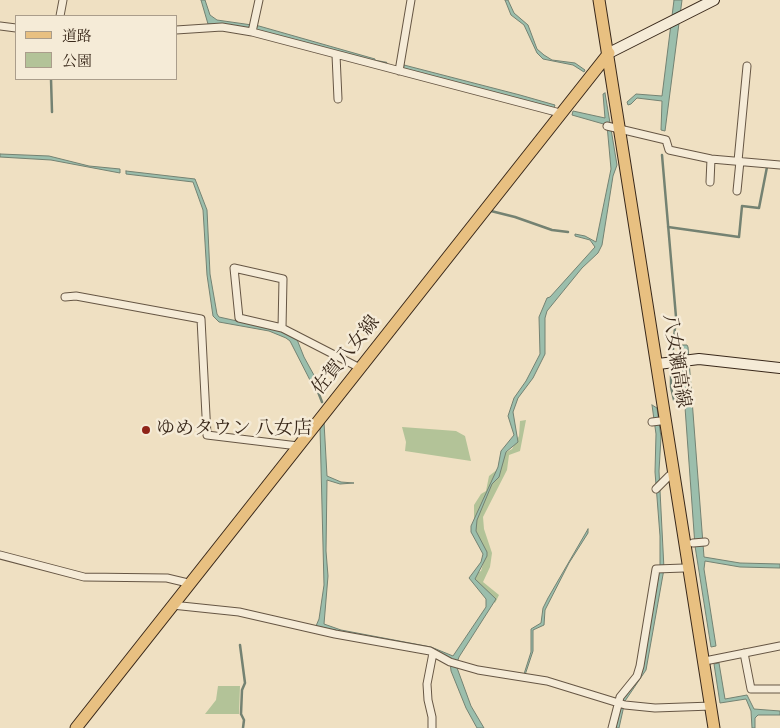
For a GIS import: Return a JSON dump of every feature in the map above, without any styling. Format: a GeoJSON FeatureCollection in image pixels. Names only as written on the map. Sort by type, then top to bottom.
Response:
{"type":"FeatureCollection","features":[{"type":"Feature","properties":{"kind":"main road","name":"八女瀬高線"},"geometry":{"type":"LineString","coordinates":[[599,0],[609,53],[613,127],[662,363],[714,728]]}},
{"type":"Feature","properties":{"kind":"main road","name":"佐賀八女線"},"geometry":{"type":"LineString","coordinates":[[76,728],[188,583],[609,53]]}},
{"type":"Feature","properties":{"kind":"street"},"geometry":{"type":"LineString","coordinates":[[60,15],[64,0]]}},
{"type":"Feature","properties":{"kind":"street"},"geometry":{"type":"LineString","coordinates":[[252,32],[259,0]]}},
{"type":"Feature","properties":{"kind":"street"},"geometry":{"type":"LineString","coordinates":[[398,71],[411,0]]}},
{"type":"Feature","properties":{"kind":"street"},"geometry":{"type":"LineString","coordinates":[[609,53],[714,0]]}},
{"type":"Feature","properties":{"kind":"street"},"geometry":{"type":"LineString","coordinates":[[0,26],[15,28]]}},
{"type":"Feature","properties":{"kind":"street"},"geometry":{"type":"LineString","coordinates":[[178,30],[222,27],[252,32],[560,113]]}},
{"type":"Feature","properties":{"kind":"street"},"geometry":{"type":"LineString","coordinates":[[327,53],[328,43]]}},
{"type":"Feature","properties":{"kind":"street"},"geometry":{"type":"LineString","coordinates":[[336,55],[338,99]]}},
{"type":"Feature","properties":{"kind":"street"},"geometry":{"type":"LineString","coordinates":[[377,66],[378,56]]}},
{"type":"Feature","properties":{"kind":"street"},"geometry":{"type":"LineString","coordinates":[[737,191],[747,66]]}},
{"type":"Feature","properties":{"kind":"street"},"geometry":{"type":"LineString","coordinates":[[457,85],[458,77]]}},
{"type":"Feature","properties":{"kind":"street"},"geometry":{"type":"LineString","coordinates":[[470,89],[472,81]]}},
{"type":"Feature","properties":{"kind":"street"},"geometry":{"type":"LineString","coordinates":[[613,127],[666,140],[669,150],[711,159],[780,165]]}},
{"type":"Feature","properties":{"kind":"street"},"geometry":{"type":"LineString","coordinates":[[710,182],[711,159]]}},
{"type":"Feature","properties":{"kind":"street"},"geometry":{"type":"LineString","coordinates":[[282,328],[282,279],[234,268],[239,318],[282,328],[360,368]]}},
{"type":"Feature","properties":{"kind":"street"},"geometry":{"type":"LineString","coordinates":[[65,297],[76,296],[200,319],[207,435],[298,446]]}},
{"type":"Feature","properties":{"kind":"street"},"geometry":{"type":"LineString","coordinates":[[662,363],[691,360],[728,361],[780,368]]}},
{"type":"Feature","properties":{"kind":"street"},"geometry":{"type":"LineString","coordinates":[[652,422],[660,421]]}},
{"type":"Feature","properties":{"kind":"street"},"geometry":{"type":"LineString","coordinates":[[658,487],[669,476]]}},
{"type":"Feature","properties":{"kind":"street"},"geometry":{"type":"LineString","coordinates":[[693,543],[705,542]]}},
{"type":"Feature","properties":{"kind":"street"},"geometry":{"type":"LineString","coordinates":[[0,554],[84,577],[167,578],[188,583]]}},
{"type":"Feature","properties":{"kind":"street"},"geometry":{"type":"LineString","coordinates":[[612,728],[620,704],[637,676],[640,666],[656,569],[684,568]]}},
{"type":"Feature","properties":{"kind":"street"},"geometry":{"type":"LineString","coordinates":[[171,605],[239,612],[433,654],[454,663],[510,676],[546,681],[620,704],[655,708],[712,706]]}},
{"type":"Feature","properties":{"kind":"street"},"geometry":{"type":"LineString","coordinates":[[705,661],[780,646]]}},
{"type":"Feature","properties":{"kind":"street"},"geometry":{"type":"LineString","coordinates":[[744,653],[751,689],[780,689]]}},
{"type":"Feature","properties":{"kind":"street"},"geometry":{"type":"LineString","coordinates":[[432,728],[427,684],[433,654]]}},
{"type":"Feature","properties":{"kind":"green space"},"geometry":{"type":"Polygon","coordinates":[[[526,420],[520,451],[509,455],[507,470],[483,517],[484,529],[492,553],[490,567],[483,582],[499,595],[495,603],[476,584],[474,574],[481,571],[486,553],[474,537],[474,505],[481,494],[486,491],[489,476],[498,469],[503,454],[512,449],[519,436],[520,421],[526,420]]]}},
{"type":"Feature","properties":{"kind":"green space"},"geometry":{"type":"Polygon","coordinates":[[[402,427],[456,431],[465,436],[471,461],[405,451],[406,442],[402,427]]]}},
{"type":"Feature","properties":{"kind":"green space"},"geometry":{"type":"Polygon","coordinates":[[[218,686],[240,686],[239,714],[205,714],[216,700],[218,686]]]}},
{"type":"Feature","properties":{"kind":"shaded area"},"geometry":{"type":"Polygon","coordinates":[[[201,0],[205,0],[210,15],[217,20],[259,26],[375,59],[375,63],[238,26],[208,24],[201,0]]]}},
{"type":"Feature","properties":{"kind":"shaded area"},"geometry":{"type":"Polygon","coordinates":[[[505,0],[508,0],[514,13],[528,25],[537,49],[552,60],[575,63],[585,70],[584,72],[573,65],[543,59],[537,53],[524,25],[511,15],[505,0]]]}},
{"type":"Feature","properties":{"kind":"shaded area"},"geometry":{"type":"Polygon","coordinates":[[[674,0],[682,0],[665,131],[661,130],[662,101],[637,98],[631,104],[628,105],[627,102],[636,94],[662,96],[674,0]]]}},
{"type":"Feature","properties":{"kind":"shaded area"},"geometry":{"type":"Polygon","coordinates":[[[404,65],[555,105],[553,110],[403,70],[404,65]]]}},
{"type":"Feature","properties":{"kind":"shaded area"},"geometry":{"type":"Polygon","coordinates":[[[605,93],[617,165],[613,176],[602,245],[598,253],[582,268],[547,311],[545,318],[545,354],[533,378],[518,398],[513,412],[518,442],[506,452],[499,477],[492,484],[477,520],[476,531],[487,552],[487,556],[475,579],[496,599],[459,657],[456,665],[471,706],[484,728],[477,728],[466,708],[451,671],[450,661],[438,652],[316,626],[319,619],[324,585],[320,427],[324,422],[327,476],[341,482],[354,483],[340,484],[327,480],[326,551],[328,576],[324,624],[341,630],[431,647],[453,656],[486,607],[486,599],[469,578],[481,562],[483,554],[471,532],[471,526],[498,467],[501,451],[514,435],[508,416],[514,398],[526,381],[540,354],[539,317],[547,298],[595,247],[590,240],[575,236],[575,234],[585,236],[596,242],[611,169],[607,125],[572,115],[573,111],[605,118],[603,94],[605,93]]]}},
{"type":"Feature","properties":{"kind":"shaded area"},"geometry":{"type":"Polygon","coordinates":[[[0,154],[49,156],[89,166],[120,169],[120,173],[51,160],[0,157],[0,154]]]}},
{"type":"Feature","properties":{"kind":"shaded area"},"geometry":{"type":"Polygon","coordinates":[[[126,171],[195,179],[207,210],[210,274],[217,314],[219,317],[278,330],[296,337],[304,357],[321,388],[313,386],[290,341],[286,338],[269,331],[219,322],[213,316],[207,275],[203,210],[193,182],[126,174],[126,171]]]}},
{"type":"Feature","properties":{"kind":"shaded area"},"geometry":{"type":"Polygon","coordinates":[[[679,345],[687,345],[688,347],[704,557],[740,563],[780,564],[780,568],[740,567],[705,561],[704,569],[716,646],[711,647],[695,546],[679,345]]]}},
{"type":"Feature","properties":{"kind":"shaded area"},"geometry":{"type":"Polygon","coordinates":[[[652,405],[657,408],[661,437],[659,471],[664,569],[646,670],[625,701],[619,728],[613,728],[623,697],[643,667],[660,567],[660,536],[655,472],[656,434],[652,405]]]}},
{"type":"Feature","properties":{"kind":"shaded area"},"geometry":{"type":"Polygon","coordinates":[[[588,529],[588,533],[569,563],[545,610],[544,625],[533,630],[533,651],[525,675],[531,652],[531,629],[541,623],[543,608],[548,598],[588,529]]]}},
{"type":"Feature","properties":{"kind":"shaded area"},"geometry":{"type":"Polygon","coordinates":[[[719,663],[725,699],[747,695],[754,709],[780,711],[780,715],[758,715],[755,718],[755,728],[752,728],[751,711],[746,699],[720,703],[714,664],[719,663]]]}},
{"type":"Feature","properties":{"kind":"waterway"},"geometry":{"type":"LineString","coordinates":[[375,61],[386,63]]}},
{"type":"Feature","properties":{"kind":"waterway"},"geometry":{"type":"LineString","coordinates":[[51,80],[52,112]]}},
{"type":"Feature","properties":{"kind":"waterway"},"geometry":{"type":"LineString","coordinates":[[662,155],[676,317],[672,360]]}},
{"type":"Feature","properties":{"kind":"waterway"},"geometry":{"type":"LineString","coordinates":[[668,227],[739,237],[742,206],[759,208],[767,167]]}},
{"type":"Feature","properties":{"kind":"waterway"},"geometry":{"type":"LineString","coordinates":[[491,211],[552,230],[568,232]]}},
{"type":"Feature","properties":{"kind":"waterway"},"geometry":{"type":"LineString","coordinates":[[671,366],[671,387],[674,400]]}},
{"type":"Feature","properties":{"kind":"waterway"},"geometry":{"type":"LineString","coordinates":[[315,384],[322,402]]}},
{"type":"Feature","properties":{"kind":"waterway"},"geometry":{"type":"LineString","coordinates":[[240,645],[245,683],[242,690],[241,714],[244,720],[243,728]]}},
{"type":"Feature","properties":{"kind":"place","name":"ゆめタウン 八女店"},"geometry":{"type":"Point","coordinates":[146,430]}}]}
